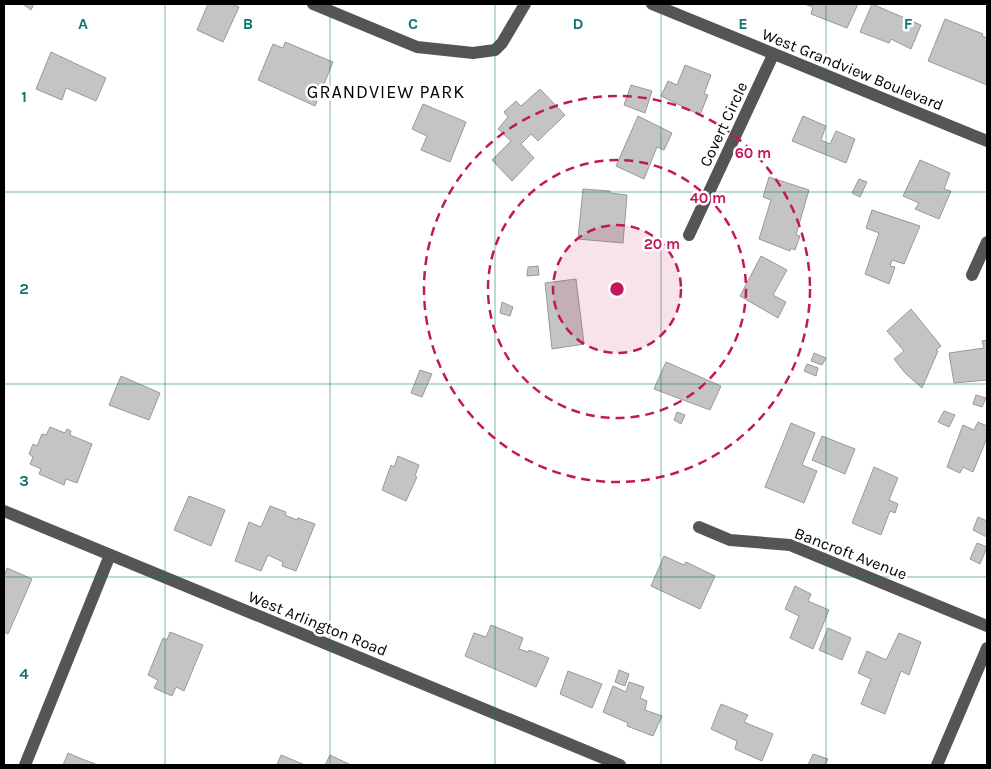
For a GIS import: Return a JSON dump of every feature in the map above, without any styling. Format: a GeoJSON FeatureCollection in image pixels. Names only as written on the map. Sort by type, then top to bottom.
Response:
{"type":"FeatureCollection","features":[{"type":"Feature","properties":{"kind":"street"},"geometry":{"type":"LineString","coordinates":[[313,4],[417,47],[473,53],[494,50],[502,43],[525,4]]}},
{"type":"Feature","properties":{"kind":"street","name":"West Grandview Boulevard"},"geometry":{"type":"LineString","coordinates":[[652,4],[987,141]]}},
{"type":"Feature","properties":{"kind":"street","name":"Covert Circle"},"geometry":{"type":"LineString","coordinates":[[689,235],[773,55]]}},
{"type":"Feature","properties":{"kind":"street"},"geometry":{"type":"LineString","coordinates":[[972,275],[987,242]]}},
{"type":"Feature","properties":{"kind":"street","name":"West Arlington Road"},"geometry":{"type":"LineString","coordinates":[[4,511],[620,765]]}},
{"type":"Feature","properties":{"kind":"street","name":"Bancroft Avenue"},"geometry":{"type":"LineString","coordinates":[[699,527],[730,540],[790,545],[987,626]]}},
{"type":"Feature","properties":{"kind":"street"},"geometry":{"type":"LineString","coordinates":[[25,765],[110,555]]}},
{"type":"Feature","properties":{"kind":"street"},"geometry":{"type":"LineString","coordinates":[[937,765],[987,648]]}},
{"type":"Feature","properties":{"kind":"building"},"geometry":{"type":"Polygon","coordinates":[[[23,4],[34,4],[31,10],[23,4]]]}},
{"type":"Feature","properties":{"kind":"building"},"geometry":{"type":"Polygon","coordinates":[[[208,4],[231,4],[239,7],[223,42],[197,30],[208,4]]]}},
{"type":"Feature","properties":{"kind":"building"},"geometry":{"type":"Polygon","coordinates":[[[804,4],[858,4],[847,28],[811,14],[813,7],[804,4]]]}},
{"type":"Feature","properties":{"kind":"building"},"geometry":{"type":"Polygon","coordinates":[[[872,4],[921,25],[911,49],[891,39],[889,43],[860,32],[872,4]]]}},
{"type":"Feature","properties":{"kind":"building"},"geometry":{"type":"Polygon","coordinates":[[[945,19],[983,34],[982,36],[987,38],[987,85],[928,61],[945,19]]]}},
{"type":"Feature","properties":{"kind":"building"},"geometry":{"type":"Polygon","coordinates":[[[285,42],[333,62],[315,106],[258,80],[273,44],[283,48],[285,42]]]}},
{"type":"Feature","properties":{"kind":"building"},"geometry":{"type":"Polygon","coordinates":[[[51,52],[106,78],[96,101],[66,88],[62,100],[36,89],[51,52]]]}},
{"type":"Feature","properties":{"kind":"building"},"geometry":{"type":"Polygon","coordinates":[[[685,65],[711,75],[704,94],[708,95],[700,115],[661,96],[668,81],[677,85],[685,65]]]}},
{"type":"Feature","properties":{"kind":"building"},"geometry":{"type":"Polygon","coordinates":[[[631,85],[652,91],[645,113],[624,105],[631,85]]]}},
{"type":"Feature","properties":{"kind":"building"},"geometry":{"type":"Polygon","coordinates":[[[540,89],[565,115],[538,141],[531,134],[521,144],[534,158],[512,181],[492,160],[511,141],[498,129],[508,117],[504,112],[516,101],[521,106],[540,89]]]}},
{"type":"Feature","properties":{"kind":"building"},"geometry":{"type":"Polygon","coordinates":[[[423,104],[466,122],[450,162],[421,150],[427,136],[412,129],[423,104]]]}},
{"type":"Feature","properties":{"kind":"building"},"geometry":{"type":"Polygon","coordinates":[[[638,116],[672,133],[664,150],[657,147],[644,179],[616,166],[638,116]]]}},
{"type":"Feature","properties":{"kind":"building"},"geometry":{"type":"Polygon","coordinates":[[[803,116],[826,126],[821,140],[830,144],[836,131],[855,139],[846,163],[792,141],[803,116]]]}},
{"type":"Feature","properties":{"kind":"building"},"geometry":{"type":"Polygon","coordinates":[[[920,160],[950,173],[944,189],[951,191],[939,219],[915,209],[919,203],[903,196],[920,160]]]}},
{"type":"Feature","properties":{"kind":"building"},"geometry":{"type":"Polygon","coordinates":[[[769,177],[809,190],[796,235],[800,236],[795,250],[791,248],[790,251],[759,239],[771,200],[763,197],[769,177]]]}},
{"type":"Feature","properties":{"kind":"building"},"geometry":{"type":"Polygon","coordinates":[[[859,179],[867,182],[860,197],[852,193],[859,179]]]}},
{"type":"Feature","properties":{"kind":"building"},"geometry":{"type":"Polygon","coordinates":[[[583,189],[610,191],[610,193],[627,195],[623,243],[578,239],[583,189]]]}},
{"type":"Feature","properties":{"kind":"building"},"geometry":{"type":"Polygon","coordinates":[[[872,210],[920,226],[904,264],[892,260],[890,266],[895,267],[889,284],[865,274],[879,233],[866,228],[872,210]]]}},
{"type":"Feature","properties":{"kind":"building"},"geometry":{"type":"Polygon","coordinates":[[[761,256],[787,270],[773,295],[786,302],[778,318],[740,296],[761,256]]]}},
{"type":"Feature","properties":{"kind":"building"},"geometry":{"type":"Polygon","coordinates":[[[538,266],[539,275],[527,276],[528,267],[538,266]]]}},
{"type":"Feature","properties":{"kind":"building"},"geometry":{"type":"Polygon","coordinates":[[[576,279],[584,344],[552,349],[545,283],[576,279]]]}},
{"type":"Feature","properties":{"kind":"building"},"geometry":{"type":"Polygon","coordinates":[[[502,302],[513,307],[510,316],[500,313],[502,302]]]}},
{"type":"Feature","properties":{"kind":"building"},"geometry":{"type":"Polygon","coordinates":[[[911,309],[941,346],[936,350],[938,351],[922,388],[905,373],[894,359],[904,351],[887,331],[911,309]]]}},
{"type":"Feature","properties":{"kind":"building"},"geometry":{"type":"Polygon","coordinates":[[[987,340],[987,380],[954,383],[949,353],[984,348],[982,341],[987,340]]]}},
{"type":"Feature","properties":{"kind":"building"},"geometry":{"type":"Polygon","coordinates":[[[814,353],[826,358],[822,365],[811,361],[814,353]]]}},
{"type":"Feature","properties":{"kind":"building"},"geometry":{"type":"Polygon","coordinates":[[[666,362],[721,386],[710,410],[654,389],[666,362]]]}},
{"type":"Feature","properties":{"kind":"building"},"geometry":{"type":"Polygon","coordinates":[[[807,364],[818,368],[816,376],[804,371],[807,364]]]}},
{"type":"Feature","properties":{"kind":"building"},"geometry":{"type":"Polygon","coordinates":[[[420,370],[432,374],[422,397],[411,393],[420,370]]]}},
{"type":"Feature","properties":{"kind":"building"},"geometry":{"type":"Polygon","coordinates":[[[121,376],[160,393],[149,420],[109,405],[121,376]]]}},
{"type":"Feature","properties":{"kind":"building"},"geometry":{"type":"Polygon","coordinates":[[[976,395],[986,398],[982,407],[973,404],[976,395]]]}},
{"type":"Feature","properties":{"kind":"building"},"geometry":{"type":"Polygon","coordinates":[[[944,411],[955,415],[949,427],[938,422],[944,411]]]}},
{"type":"Feature","properties":{"kind":"building"},"geometry":{"type":"Polygon","coordinates":[[[677,412],[685,415],[681,424],[674,420],[677,412]]]}},
{"type":"Feature","properties":{"kind":"building"},"geometry":{"type":"Polygon","coordinates":[[[978,422],[987,426],[987,438],[973,472],[963,467],[960,473],[947,467],[963,425],[974,430],[978,422]]]}},
{"type":"Feature","properties":{"kind":"building"},"geometry":{"type":"Polygon","coordinates":[[[791,423],[815,433],[802,465],[817,471],[804,503],[765,487],[791,423]]]}},
{"type":"Feature","properties":{"kind":"building"},"geometry":{"type":"Polygon","coordinates":[[[50,427],[65,433],[67,429],[71,431],[70,435],[92,444],[77,483],[66,479],[64,485],[39,474],[41,469],[30,464],[33,457],[29,454],[33,444],[37,446],[42,434],[46,435],[50,427]]]}},
{"type":"Feature","properties":{"kind":"building"},"geometry":{"type":"Polygon","coordinates":[[[822,436],[855,449],[845,474],[812,460],[822,436]]]}},
{"type":"Feature","properties":{"kind":"building"},"geometry":{"type":"Polygon","coordinates":[[[398,456],[419,465],[415,476],[417,477],[406,501],[382,490],[391,465],[394,467],[398,456]]]}},
{"type":"Feature","properties":{"kind":"building"},"geometry":{"type":"Polygon","coordinates":[[[874,467],[898,478],[889,500],[898,504],[895,513],[890,511],[881,535],[852,523],[874,467]]]}},
{"type":"Feature","properties":{"kind":"building"},"geometry":{"type":"Polygon","coordinates":[[[189,496],[225,510],[211,546],[174,530],[189,496]]]}},
{"type":"Feature","properties":{"kind":"building"},"geometry":{"type":"Polygon","coordinates":[[[270,506],[286,512],[285,515],[297,520],[298,518],[315,524],[296,571],[282,566],[283,562],[268,555],[261,571],[235,561],[249,522],[261,527],[270,506]]]}},
{"type":"Feature","properties":{"kind":"building"},"geometry":{"type":"Polygon","coordinates":[[[978,517],[987,521],[987,537],[973,530],[978,517]]]}},
{"type":"Feature","properties":{"kind":"building"},"geometry":{"type":"Polygon","coordinates":[[[977,543],[987,547],[980,564],[970,559],[977,543]]]}},
{"type":"Feature","properties":{"kind":"building"},"geometry":{"type":"Polygon","coordinates":[[[664,556],[684,565],[686,562],[715,576],[700,609],[651,586],[664,556]]]}},
{"type":"Feature","properties":{"kind":"building"},"geometry":{"type":"Polygon","coordinates":[[[7,568],[32,579],[8,634],[4,632],[4,576],[7,568]]]}},
{"type":"Feature","properties":{"kind":"building"},"geometry":{"type":"Polygon","coordinates":[[[795,586],[811,594],[808,601],[829,610],[813,649],[790,638],[799,616],[785,609],[795,586]]]}},
{"type":"Feature","properties":{"kind":"building"},"geometry":{"type":"Polygon","coordinates":[[[491,625],[523,638],[519,649],[528,652],[529,650],[549,658],[536,687],[465,656],[474,633],[486,637],[491,625]]]}},
{"type":"Feature","properties":{"kind":"building"},"geometry":{"type":"Polygon","coordinates":[[[828,628],[851,638],[842,660],[819,650],[828,628]]]}},
{"type":"Feature","properties":{"kind":"building"},"geometry":{"type":"Polygon","coordinates":[[[170,632],[203,645],[184,691],[176,687],[172,696],[154,688],[158,680],[148,675],[163,638],[167,640],[170,632]]]}},
{"type":"Feature","properties":{"kind":"building"},"geometry":{"type":"Polygon","coordinates":[[[899,633],[921,642],[909,675],[901,671],[885,714],[861,704],[871,679],[858,673],[867,651],[886,660],[899,633]]]}},
{"type":"Feature","properties":{"kind":"building"},"geometry":{"type":"Polygon","coordinates":[[[619,670],[629,674],[625,686],[615,682],[619,670]]]}},
{"type":"Feature","properties":{"kind":"building"},"geometry":{"type":"Polygon","coordinates":[[[568,671],[602,684],[592,708],[560,694],[568,671]]]}},
{"type":"Feature","properties":{"kind":"building"},"geometry":{"type":"Polygon","coordinates":[[[629,682],[644,687],[640,698],[647,701],[645,710],[662,716],[653,736],[627,726],[628,723],[603,712],[613,686],[626,692],[629,682]]]}},
{"type":"Feature","properties":{"kind":"building"},"geometry":{"type":"Polygon","coordinates":[[[721,704],[748,715],[744,722],[773,734],[762,761],[735,749],[737,741],[711,729],[721,704]]]}},
{"type":"Feature","properties":{"kind":"building"},"geometry":{"type":"Polygon","coordinates":[[[68,753],[82,759],[98,765],[63,765],[68,753]]]}},
{"type":"Feature","properties":{"kind":"building"},"geometry":{"type":"Polygon","coordinates":[[[813,754],[828,759],[825,765],[808,765],[813,754]]]}},
{"type":"Feature","properties":{"kind":"building"},"geometry":{"type":"Polygon","coordinates":[[[281,755],[305,765],[277,765],[281,755]]]}},
{"type":"Feature","properties":{"kind":"building"},"geometry":{"type":"Polygon","coordinates":[[[330,755],[351,765],[325,765],[330,755]]]}},
{"type":"Feature","properties":{"kind":"district","name":"GRANDVIEW PARK"},"geometry":{"type":"Point","coordinates":[386,92]}}]}
